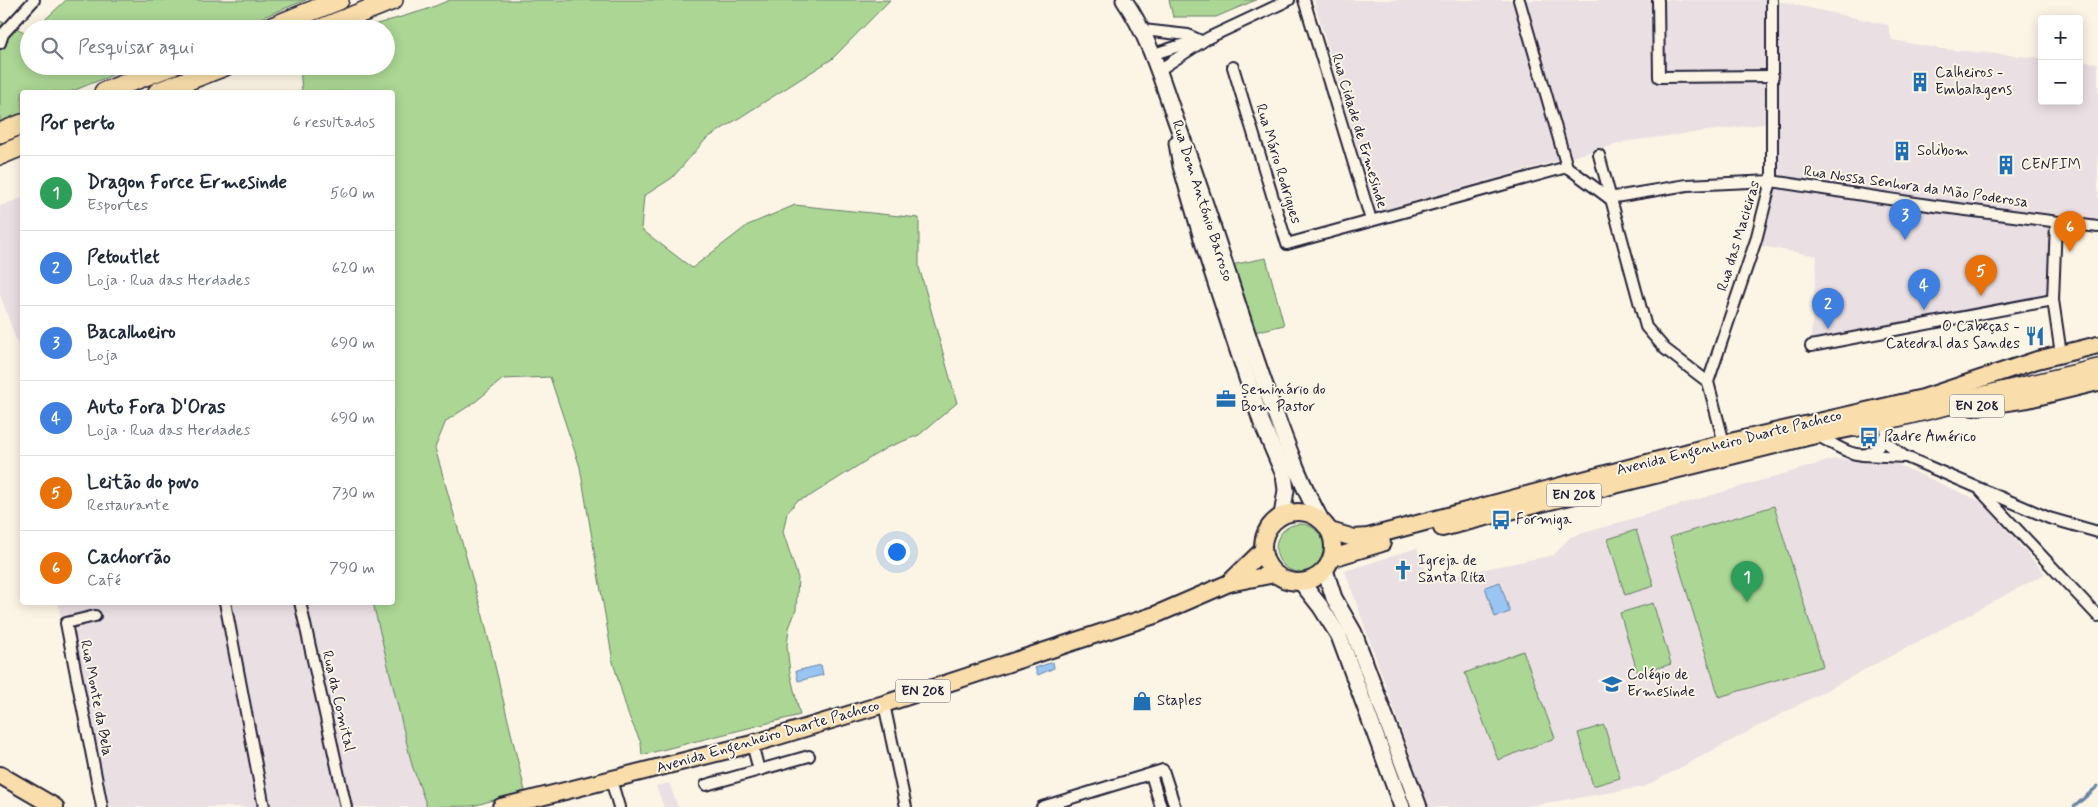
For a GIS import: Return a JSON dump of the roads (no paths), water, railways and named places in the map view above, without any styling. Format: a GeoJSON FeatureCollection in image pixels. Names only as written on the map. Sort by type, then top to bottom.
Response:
{"type":"FeatureCollection","features":[{"type":"Feature","properties":{"kind":"highway"},"geometry":{"type":"LineString","coordinates":[[290,20],[340,0]]}},
{"type":"Feature","properties":{"kind":"highway"},"geometry":{"type":"LineString","coordinates":[[343,20],[393,0]]}},
{"type":"Feature","properties":{"kind":"highway"},"geometry":{"type":"LineString","coordinates":[[109,90],[148,75]]}},
{"type":"Feature","properties":{"kind":"highway"},"geometry":{"type":"LineString","coordinates":[[163,90],[202,75]]}},
{"type":"Feature","properties":{"kind":"highway"},"geometry":{"type":"LineString","coordinates":[[0,133],[20,125]]}},
{"type":"Feature","properties":{"kind":"highway"},"geometry":{"type":"LineString","coordinates":[[0,155],[20,147]]}},
{"type":"Feature","properties":{"kind":"highway"},"geometry":{"type":"LineString","coordinates":[[1855,427],[2030,380],[2098,358]]}},
{"type":"Feature","properties":{"kind":"highway"},"geometry":{"type":"LineString","coordinates":[[1923,398],[2098,368]]}},
{"type":"Feature","properties":{"kind":"main road"},"geometry":{"type":"LineString","coordinates":[[1124,0],[1143,30],[1154,54],[1172,109]]}},
{"type":"Feature","properties":{"kind":"main road","name":"Rua Dom António Barroso"},"geometry":{"type":"LineString","coordinates":[[1172,109],[1181,166],[1208,259],[1261,421],[1284,475],[1286,490],[1282,516]]}},
{"type":"Feature","properties":{"kind":"main road","name":"Rua Dom António Barroso"},"geometry":{"type":"LineString","coordinates":[[1172,109],[1204,198],[1230,287],[1300,480],[1326,526]]}},
{"type":"Feature","properties":{"kind":"main road","name":"Avenida Engenheiro Duarte Pacheco"},"geometry":{"type":"LineString","coordinates":[[1326,526],[1354,538],[1368,537],[1724,443],[1923,398],[1980,377],[2098,345]]}},
{"type":"Feature","properties":{"kind":"main road","name":"Avenida Engenheiro Duarte Pacheco"},"geometry":{"type":"LineString","coordinates":[[1329,564],[1367,547],[1817,435],[1893,420],[2028,399],[2098,382]]}},
{"type":"Feature","properties":{"kind":"main road","name":"EN 208"},"geometry":{"type":"LineString","coordinates":[[1282,516],[1295,512],[1309,514],[1326,526]]}},
{"type":"Feature","properties":{"kind":"main road"},"geometry":{"type":"LineString","coordinates":[[1276,574],[1267,564],[1263,550],[1264,536],[1271,524],[1282,516]]}},
{"type":"Feature","properties":{"kind":"main road"},"geometry":{"type":"LineString","coordinates":[[1326,526],[1334,544],[1329,564],[1334,598],[1354,633],[1419,807]]}},
{"type":"Feature","properties":{"kind":"main road","name":"Avenida Engenheiro Duarte Pacheco"},"geometry":{"type":"LineString","coordinates":[[1229,582],[1263,550]]}},
{"type":"Feature","properties":{"kind":"main road","name":"EN 208"},"geometry":{"type":"LineString","coordinates":[[1276,574],[1288,581],[1301,582],[1315,579],[1329,564]]}},
{"type":"Feature","properties":{"kind":"main road","name":"Avenida Engenheiro Duarte Pacheco"},"geometry":{"type":"LineString","coordinates":[[501,807],[752,744],[884,704],[1155,615],[1229,582],[1276,574]]}},
{"type":"Feature","properties":{"kind":"main road"},"geometry":{"type":"LineString","coordinates":[[1301,582],[1320,606],[1338,636],[1402,807]]}},
{"type":"Feature","properties":{"kind":"main road"},"geometry":{"type":"LineString","coordinates":[[0,775],[55,807]]}},
{"type":"Feature","properties":{"kind":"street"},"geometry":{"type":"LineString","coordinates":[[0,43],[3,34],[34,0]]}},
{"type":"Feature","properties":{"kind":"street"},"geometry":{"type":"LineString","coordinates":[[1159,70],[1204,39],[1289,0]]}},
{"type":"Feature","properties":{"kind":"street","name":"Rua Cidade de Ermesinde"},"geometry":{"type":"LineString","coordinates":[[1304,0],[1371,220],[1566,167]]}},
{"type":"Feature","properties":{"kind":"street"},"geometry":{"type":"LineString","coordinates":[[1519,0],[1566,167],[1609,198]]}},
{"type":"Feature","properties":{"kind":"street"},"geometry":{"type":"LineString","coordinates":[[1658,0],[1659,77],[1773,76]]}},
{"type":"Feature","properties":{"kind":"street","name":"Rua das Macieiras"},"geometry":{"type":"LineString","coordinates":[[1708,382],[1756,240],[1771,181],[1772,0]]}},
{"type":"Feature","properties":{"kind":"street"},"geometry":{"type":"LineString","coordinates":[[1143,30],[1188,35],[1204,39]]}},
{"type":"Feature","properties":{"kind":"street"},"geometry":{"type":"LineString","coordinates":[[1154,54],[1182,43],[1204,39]]}},
{"type":"Feature","properties":{"kind":"street","name":"Rua Mário Rodrigues"},"geometry":{"type":"LineString","coordinates":[[1233,67],[1287,244],[1371,220]]}},
{"type":"Feature","properties":{"kind":"street"},"geometry":{"type":"LineString","coordinates":[[1599,155],[1609,198],[1646,327],[1665,349],[1708,382],[1724,443]]}},
{"type":"Feature","properties":{"kind":"street","name":"Rua Nossa Senhora da Mão Poderosa"},"geometry":{"type":"LineString","coordinates":[[1609,198],[1687,185],[1771,181],[1935,206],[2098,227]]}},
{"type":"Feature","properties":{"kind":"street"},"geometry":{"type":"LineString","coordinates":[[2056,222],[2053,300],[2061,354]]}},
{"type":"Feature","properties":{"kind":"street"},"geometry":{"type":"LineString","coordinates":[[1811,346],[2053,300]]}},
{"type":"Feature","properties":{"kind":"street"},"geometry":{"type":"LineString","coordinates":[[1862,454],[1878,448],[1883,440],[1884,431],[1893,420]]}},
{"type":"Feature","properties":{"kind":"street"},"geometry":{"type":"LineString","coordinates":[[1817,435],[1841,448],[1862,454],[1906,457]]}},
{"type":"Feature","properties":{"kind":"street"},"geometry":{"type":"LineString","coordinates":[[1883,440],[1906,457],[2049,518],[2098,532]]}},
{"type":"Feature","properties":{"kind":"street"},"geometry":{"type":"LineString","coordinates":[[1979,488],[2098,616]]}},
{"type":"Feature","properties":{"kind":"street"},"geometry":{"type":"LineString","coordinates":[[225,605],[264,807]]}},
{"type":"Feature","properties":{"kind":"street","name":"Rua da Comital"},"geometry":{"type":"LineString","coordinates":[[301,605],[346,807]]}},
{"type":"Feature","properties":{"kind":"street","name":"Rua Monte da Bela"},"geometry":{"type":"LineString","coordinates":[[95,616],[66,623],[102,807]]}},
{"type":"Feature","properties":{"kind":"street"},"geometry":{"type":"LineString","coordinates":[[884,704],[906,807]]}},
{"type":"Feature","properties":{"kind":"street"},"geometry":{"type":"LineString","coordinates":[[752,744],[759,770]]}},
{"type":"Feature","properties":{"kind":"street"},"geometry":{"type":"LineString","coordinates":[[706,785],[809,756]]}},
{"type":"Feature","properties":{"kind":"street"},"geometry":{"type":"LineString","coordinates":[[1042,807],[1163,770],[1176,807]]}},
{"type":"Feature","properties":{"kind":"street"},"geometry":{"type":"LineString","coordinates":[[1151,774],[1161,807]]}},
{"type":"Feature","properties":{"kind":"street"},"geometry":{"type":"LineString","coordinates":[[610,780],[619,807]]}},
{"type":"Feature","properties":{"kind":"water"},"geometry":{"type":"Polygon","coordinates":[[[1500,582],[1510,612],[1495,617],[1485,587],[1500,582]]]}},
{"type":"Feature","properties":{"kind":"water"},"geometry":{"type":"Polygon","coordinates":[[[1053,662],[1054,668],[1038,675],[1035,668],[1053,662]]]}},
{"type":"Feature","properties":{"kind":"water"},"geometry":{"type":"Polygon","coordinates":[[[821,665],[823,675],[798,681],[796,671],[821,665]]]}},
{"type":"Feature","properties":{"kind":"waterway"},"geometry":{"type":"LineString","coordinates":[[2074,807],[2098,786]]}},
{"type":"Feature","properties":{"kind":"place","name":"Calheiros - Embalagens"},"geometry":{"type":"Point","coordinates":[1920,82]}},
{"type":"Feature","properties":{"kind":"place","name":"Solibom"},"geometry":{"type":"Point","coordinates":[1902,151]}},
{"type":"Feature","properties":{"kind":"place","name":"CENFIM"},"geometry":{"type":"Point","coordinates":[2006,165]}},
{"type":"Feature","properties":{"kind":"place","name":"Bacalhoeiro"},"geometry":{"type":"Point","coordinates":[1905,240]}},
{"type":"Feature","properties":{"kind":"place","name":"Cachorrão"},"geometry":{"type":"Point","coordinates":[2070,252]}},
{"type":"Feature","properties":{"kind":"place","name":"Leitão do povo"},"geometry":{"type":"Point","coordinates":[1981,296]}},
{"type":"Feature","properties":{"kind":"place","name":"Auto Fora D'Oras"},"geometry":{"type":"Point","coordinates":[1924,310]}},
{"type":"Feature","properties":{"kind":"place","name":"Petoutlet"},"geometry":{"type":"Point","coordinates":[1828,329]}},
{"type":"Feature","properties":{"kind":"place","name":"O Cabeças - Catedral das Sandes"},"geometry":{"type":"Point","coordinates":[2035,336]}},
{"type":"Feature","properties":{"kind":"place","name":"Seminário do Bom Pastor"},"geometry":{"type":"Point","coordinates":[1226,399]}},
{"type":"Feature","properties":{"kind":"place","name":"Padre Américo"},"geometry":{"type":"Point","coordinates":[1869,437]}},
{"type":"Feature","properties":{"kind":"place","name":"Formiga"},"geometry":{"type":"Point","coordinates":[1501,520]}},
{"type":"Feature","properties":{"kind":"place","name":"Igreja de Santa Rita"},"geometry":{"type":"Point","coordinates":[1403,570]}},
{"type":"Feature","properties":{"kind":"place","name":"Dragon Force Ermesinde"},"geometry":{"type":"Point","coordinates":[1747,602]}},
{"type":"Feature","properties":{"kind":"place","name":"Colégio de Ermesinde"},"geometry":{"type":"Point","coordinates":[1612,684]}},
{"type":"Feature","properties":{"kind":"place","name":"Staples"},"geometry":{"type":"Point","coordinates":[1142,701]}}]}
